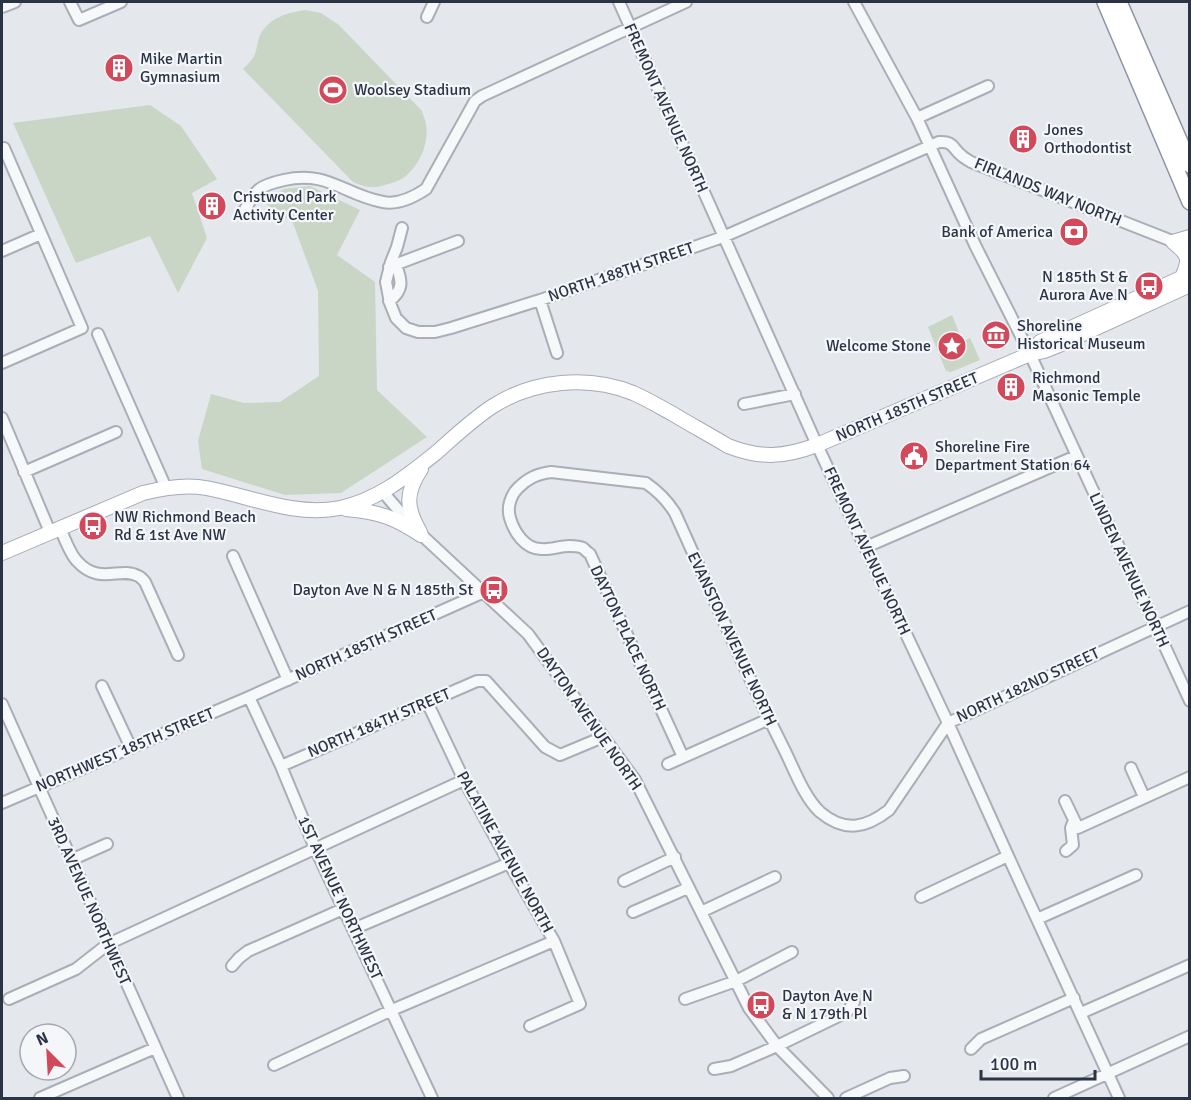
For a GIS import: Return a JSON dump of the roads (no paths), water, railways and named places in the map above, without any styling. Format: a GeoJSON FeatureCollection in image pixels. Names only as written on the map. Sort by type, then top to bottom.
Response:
{"type":"FeatureCollection","features":[{"type":"Feature","properties":{"kind":"highway"},"geometry":{"type":"LineString","coordinates":[[1105,2],[1190,202]]}},
{"type":"Feature","properties":{"kind":"highway"},"geometry":{"type":"LineString","coordinates":[[1119,2],[1190,165]]}},
{"type":"Feature","properties":{"kind":"main road"},"geometry":{"type":"LineString","coordinates":[[1148,104],[1165,107]]}},
{"type":"Feature","properties":{"kind":"main road"},"geometry":{"type":"LineString","coordinates":[[1173,242],[1190,237]]}},
{"type":"Feature","properties":{"kind":"main road"},"geometry":{"type":"LineString","coordinates":[[1173,242],[1184,251],[1188,259],[1187,278]]}},
{"type":"Feature","properties":{"kind":"main road","name":"NORTH 185TH STREET"},"geometry":{"type":"LineString","coordinates":[[338,508],[368,499],[394,485],[483,413],[503,400],[524,391],[567,382],[599,384],[632,393],[647,399],[728,446],[752,454],[791,454],[1029,354],[1040,342],[1187,278]]}},
{"type":"Feature","properties":{"kind":"main road"},"geometry":{"type":"LineString","coordinates":[[421,535],[413,521],[409,498],[413,482],[427,460]]}},
{"type":"Feature","properties":{"kind":"main road"},"geometry":{"type":"LineString","coordinates":[[2,553],[143,493],[166,488],[204,487],[297,509],[338,508],[370,511],[403,523],[421,535]]}},
{"type":"Feature","properties":{"kind":"street"},"geometry":{"type":"LineString","coordinates":[[2,7],[15,2]]}},
{"type":"Feature","properties":{"kind":"street"},"geometry":{"type":"LineString","coordinates":[[70,2],[79,20],[121,2]]}},
{"type":"Feature","properties":{"kind":"street"},"geometry":{"type":"LineString","coordinates":[[427,17],[434,2]]}},
{"type":"Feature","properties":{"kind":"street","name":"FREMONT AVENUE NORTH"},"geometry":{"type":"LineString","coordinates":[[619,2],[817,445],[948,723],[1119,1098]]}},
{"type":"Feature","properties":{"kind":"street"},"geometry":{"type":"LineString","coordinates":[[243,213],[255,192],[262,187],[296,178],[315,177],[384,202],[402,201],[415,197],[426,189],[475,101],[686,2]]}},
{"type":"Feature","properties":{"kind":"street"},"geometry":{"type":"LineString","coordinates":[[854,2],[917,118],[929,146]]}},
{"type":"Feature","properties":{"kind":"street"},"geometry":{"type":"LineString","coordinates":[[917,118],[988,86]]}},
{"type":"Feature","properties":{"kind":"street","name":"FIRLANDS WAY NORTH"},"geometry":{"type":"LineString","coordinates":[[929,146],[939,142],[950,143],[971,162],[1190,247]]}},
{"type":"Feature","properties":{"kind":"street","name":"NORTH 188TH STREET"},"geometry":{"type":"LineString","coordinates":[[402,228],[393,266],[386,282],[389,301],[396,318],[406,328],[418,332],[435,332],[540,300],[723,237],[929,146]]}},
{"type":"Feature","properties":{"kind":"street","name":"LINDEN AVENUE NORTH"},"geometry":{"type":"LineString","coordinates":[[929,146],[1029,354],[1190,701]]}},
{"type":"Feature","properties":{"kind":"street"},"geometry":{"type":"LineString","coordinates":[[2,363],[82,328],[3,148]]}},
{"type":"Feature","properties":{"kind":"street"},"geometry":{"type":"LineString","coordinates":[[2,251],[41,234]]}},
{"type":"Feature","properties":{"kind":"street"},"geometry":{"type":"LineString","coordinates":[[393,266],[458,242]]}},
{"type":"Feature","properties":{"kind":"street"},"geometry":{"type":"LineString","coordinates":[[540,300],[557,352]]}},
{"type":"Feature","properties":{"kind":"street"},"geometry":{"type":"LineString","coordinates":[[98,334],[166,488]]}},
{"type":"Feature","properties":{"kind":"street"},"geometry":{"type":"LineString","coordinates":[[744,404],[795,394]]}},
{"type":"Feature","properties":{"kind":"street"},"geometry":{"type":"LineString","coordinates":[[2,418],[24,472],[55,530],[75,560],[97,574],[126,573],[137,575],[146,582],[178,655]]}},
{"type":"Feature","properties":{"kind":"street"},"geometry":{"type":"LineString","coordinates":[[24,472],[116,432]]}},
{"type":"Feature","properties":{"kind":"street"},"geometry":{"type":"LineString","coordinates":[[866,547],[1076,456]]}},
{"type":"Feature","properties":{"kind":"street","name":"DAYTON PLACE NORTH"},"geometry":{"type":"LineString","coordinates":[[646,483],[551,472],[539,473],[526,480],[515,491],[509,502],[508,513],[511,524],[529,546],[540,550],[576,546],[590,554],[683,757]]}},
{"type":"Feature","properties":{"kind":"street","name":"EVANSTON AVENUE NORTH"},"geometry":{"type":"LineString","coordinates":[[646,483],[659,492],[675,513],[769,719],[810,801]]}},
{"type":"Feature","properties":{"kind":"street","name":"DAYTON AVENUE NORTH"},"geometry":{"type":"LineString","coordinates":[[383,492],[421,535],[528,634],[635,780],[749,1008],[777,1046],[828,1098]]}},
{"type":"Feature","properties":{"kind":"street"},"geometry":{"type":"LineString","coordinates":[[233,556],[288,680]]}},
{"type":"Feature","properties":{"kind":"street","name":"NORTH 185TH STREET"},"geometry":{"type":"LineString","coordinates":[[249,697],[484,592]]}},
{"type":"Feature","properties":{"kind":"street","name":"NORTH 182ND STREET"},"geometry":{"type":"LineString","coordinates":[[810,801],[821,813],[838,824],[852,826],[867,824],[879,818],[890,810],[948,723],[1190,611]]}},
{"type":"Feature","properties":{"kind":"street","name":"NORTH 184TH STREET"},"geometry":{"type":"LineString","coordinates":[[281,766],[477,681],[486,681],[545,747],[560,755],[603,737]]}},
{"type":"Feature","properties":{"kind":"street"},"geometry":{"type":"LineString","coordinates":[[102,686],[131,748]]}},
{"type":"Feature","properties":{"kind":"street","name":"NORTHWEST 185TH STREET"},"geometry":{"type":"LineString","coordinates":[[2,803],[249,697]]}},
{"type":"Feature","properties":{"kind":"street","name":"1ST AVENUE NORTHWEST"},"geometry":{"type":"LineString","coordinates":[[249,697],[315,848],[432,1098]]}},
{"type":"Feature","properties":{"kind":"street","name":"PALATINE AVENUE NORTH"},"geometry":{"type":"LineString","coordinates":[[427,702],[464,780],[554,941],[580,1004],[530,1026]]}},
{"type":"Feature","properties":{"kind":"street","name":"3RD AVENUE NORTHWEST"},"geometry":{"type":"LineString","coordinates":[[2,704],[178,1098]]}},
{"type":"Feature","properties":{"kind":"street"},"geometry":{"type":"LineString","coordinates":[[668,764],[769,719]]}},
{"type":"Feature","properties":{"kind":"street"},"geometry":{"type":"LineString","coordinates":[[1131,768],[1144,797]]}},
{"type":"Feature","properties":{"kind":"street"},"geometry":{"type":"LineString","coordinates":[[1066,851],[1073,844],[1071,828],[1076,824],[1190,777]]}},
{"type":"Feature","properties":{"kind":"street"},"geometry":{"type":"LineString","coordinates":[[9,999],[75,969],[108,944],[464,780]]}},
{"type":"Feature","properties":{"kind":"street"},"geometry":{"type":"LineString","coordinates":[[1065,801],[1076,824]]}},
{"type":"Feature","properties":{"kind":"street"},"geometry":{"type":"LineString","coordinates":[[71,860],[107,844]]}},
{"type":"Feature","properties":{"kind":"street"},"geometry":{"type":"LineString","coordinates":[[624,881],[675,856]]}},
{"type":"Feature","properties":{"kind":"street"},"geometry":{"type":"LineString","coordinates":[[921,897],[1008,856]]}},
{"type":"Feature","properties":{"kind":"street"},"geometry":{"type":"LineString","coordinates":[[353,929],[509,863]]}},
{"type":"Feature","properties":{"kind":"street"},"geometry":{"type":"LineString","coordinates":[[1037,919],[1136,875]]}},
{"type":"Feature","properties":{"kind":"street"},"geometry":{"type":"LineString","coordinates":[[701,912],[775,878]]}},
{"type":"Feature","properties":{"kind":"street"},"geometry":{"type":"LineString","coordinates":[[633,912],[688,888]]}},
{"type":"Feature","properties":{"kind":"street"},"geometry":{"type":"LineString","coordinates":[[232,966],[248,951],[344,909]]}},
{"type":"Feature","properties":{"kind":"street"},"geometry":{"type":"LineString","coordinates":[[274,1065],[392,1010],[554,941]]}},
{"type":"Feature","properties":{"kind":"street"},"geometry":{"type":"LineString","coordinates":[[685,999],[736,981],[792,952]]}},
{"type":"Feature","properties":{"kind":"street"},"geometry":{"type":"LineString","coordinates":[[1081,1013],[1190,965]]}},
{"type":"Feature","properties":{"kind":"street"},"geometry":{"type":"LineString","coordinates":[[971,1049],[981,1039],[1074,998]]}},
{"type":"Feature","properties":{"kind":"street"},"geometry":{"type":"LineString","coordinates":[[714,1069],[731,1066],[777,1046],[847,1012],[854,1002]]}},
{"type":"Feature","properties":{"kind":"street"},"geometry":{"type":"LineString","coordinates":[[1054,1098],[1190,1036]]}},
{"type":"Feature","properties":{"kind":"street"},"geometry":{"type":"LineString","coordinates":[[40,1098],[155,1048]]}},
{"type":"Feature","properties":{"kind":"street"},"geometry":{"type":"LineString","coordinates":[[846,1098],[890,1078],[904,1076]]}},
{"type":"Feature","properties":{"kind":"place","name":"Mike Martin Gymnasium"},"geometry":{"type":"Point","coordinates":[119,68]}},
{"type":"Feature","properties":{"kind":"place","name":"Woolsey Stadium"},"geometry":{"type":"Point","coordinates":[333,90]}},
{"type":"Feature","properties":{"kind":"place","name":"Jones Orthodontist"},"geometry":{"type":"Point","coordinates":[1023,139]}},
{"type":"Feature","properties":{"kind":"place","name":"Cristwood Park Activity Center"},"geometry":{"type":"Point","coordinates":[212,206]}},
{"type":"Feature","properties":{"kind":"place","name":"Bank of America"},"geometry":{"type":"Point","coordinates":[1074,232]}},
{"type":"Feature","properties":{"kind":"place","name":"N 185th St & Aurora Ave N"},"geometry":{"type":"Point","coordinates":[1149,286]}},
{"type":"Feature","properties":{"kind":"place","name":"Shoreline Historical Museum"},"geometry":{"type":"Point","coordinates":[996,335]}},
{"type":"Feature","properties":{"kind":"place","name":"Welcome Stone"},"geometry":{"type":"Point","coordinates":[952,346]}},
{"type":"Feature","properties":{"kind":"place","name":"Richmond Masonic Temple"},"geometry":{"type":"Point","coordinates":[1011,387]}},
{"type":"Feature","properties":{"kind":"place","name":"Shoreline Fire Department Station 64"},"geometry":{"type":"Point","coordinates":[914,456]}},
{"type":"Feature","properties":{"kind":"place","name":"NW Richmond Beach Rd & 1st Ave NW"},"geometry":{"type":"Point","coordinates":[93,526]}},
{"type":"Feature","properties":{"kind":"place","name":"Dayton Ave N & N 185th St"},"geometry":{"type":"Point","coordinates":[494,590]}},
{"type":"Feature","properties":{"kind":"place","name":"Dayton Ave N & N 179th Pl"},"geometry":{"type":"Point","coordinates":[761,1005]}}]}
